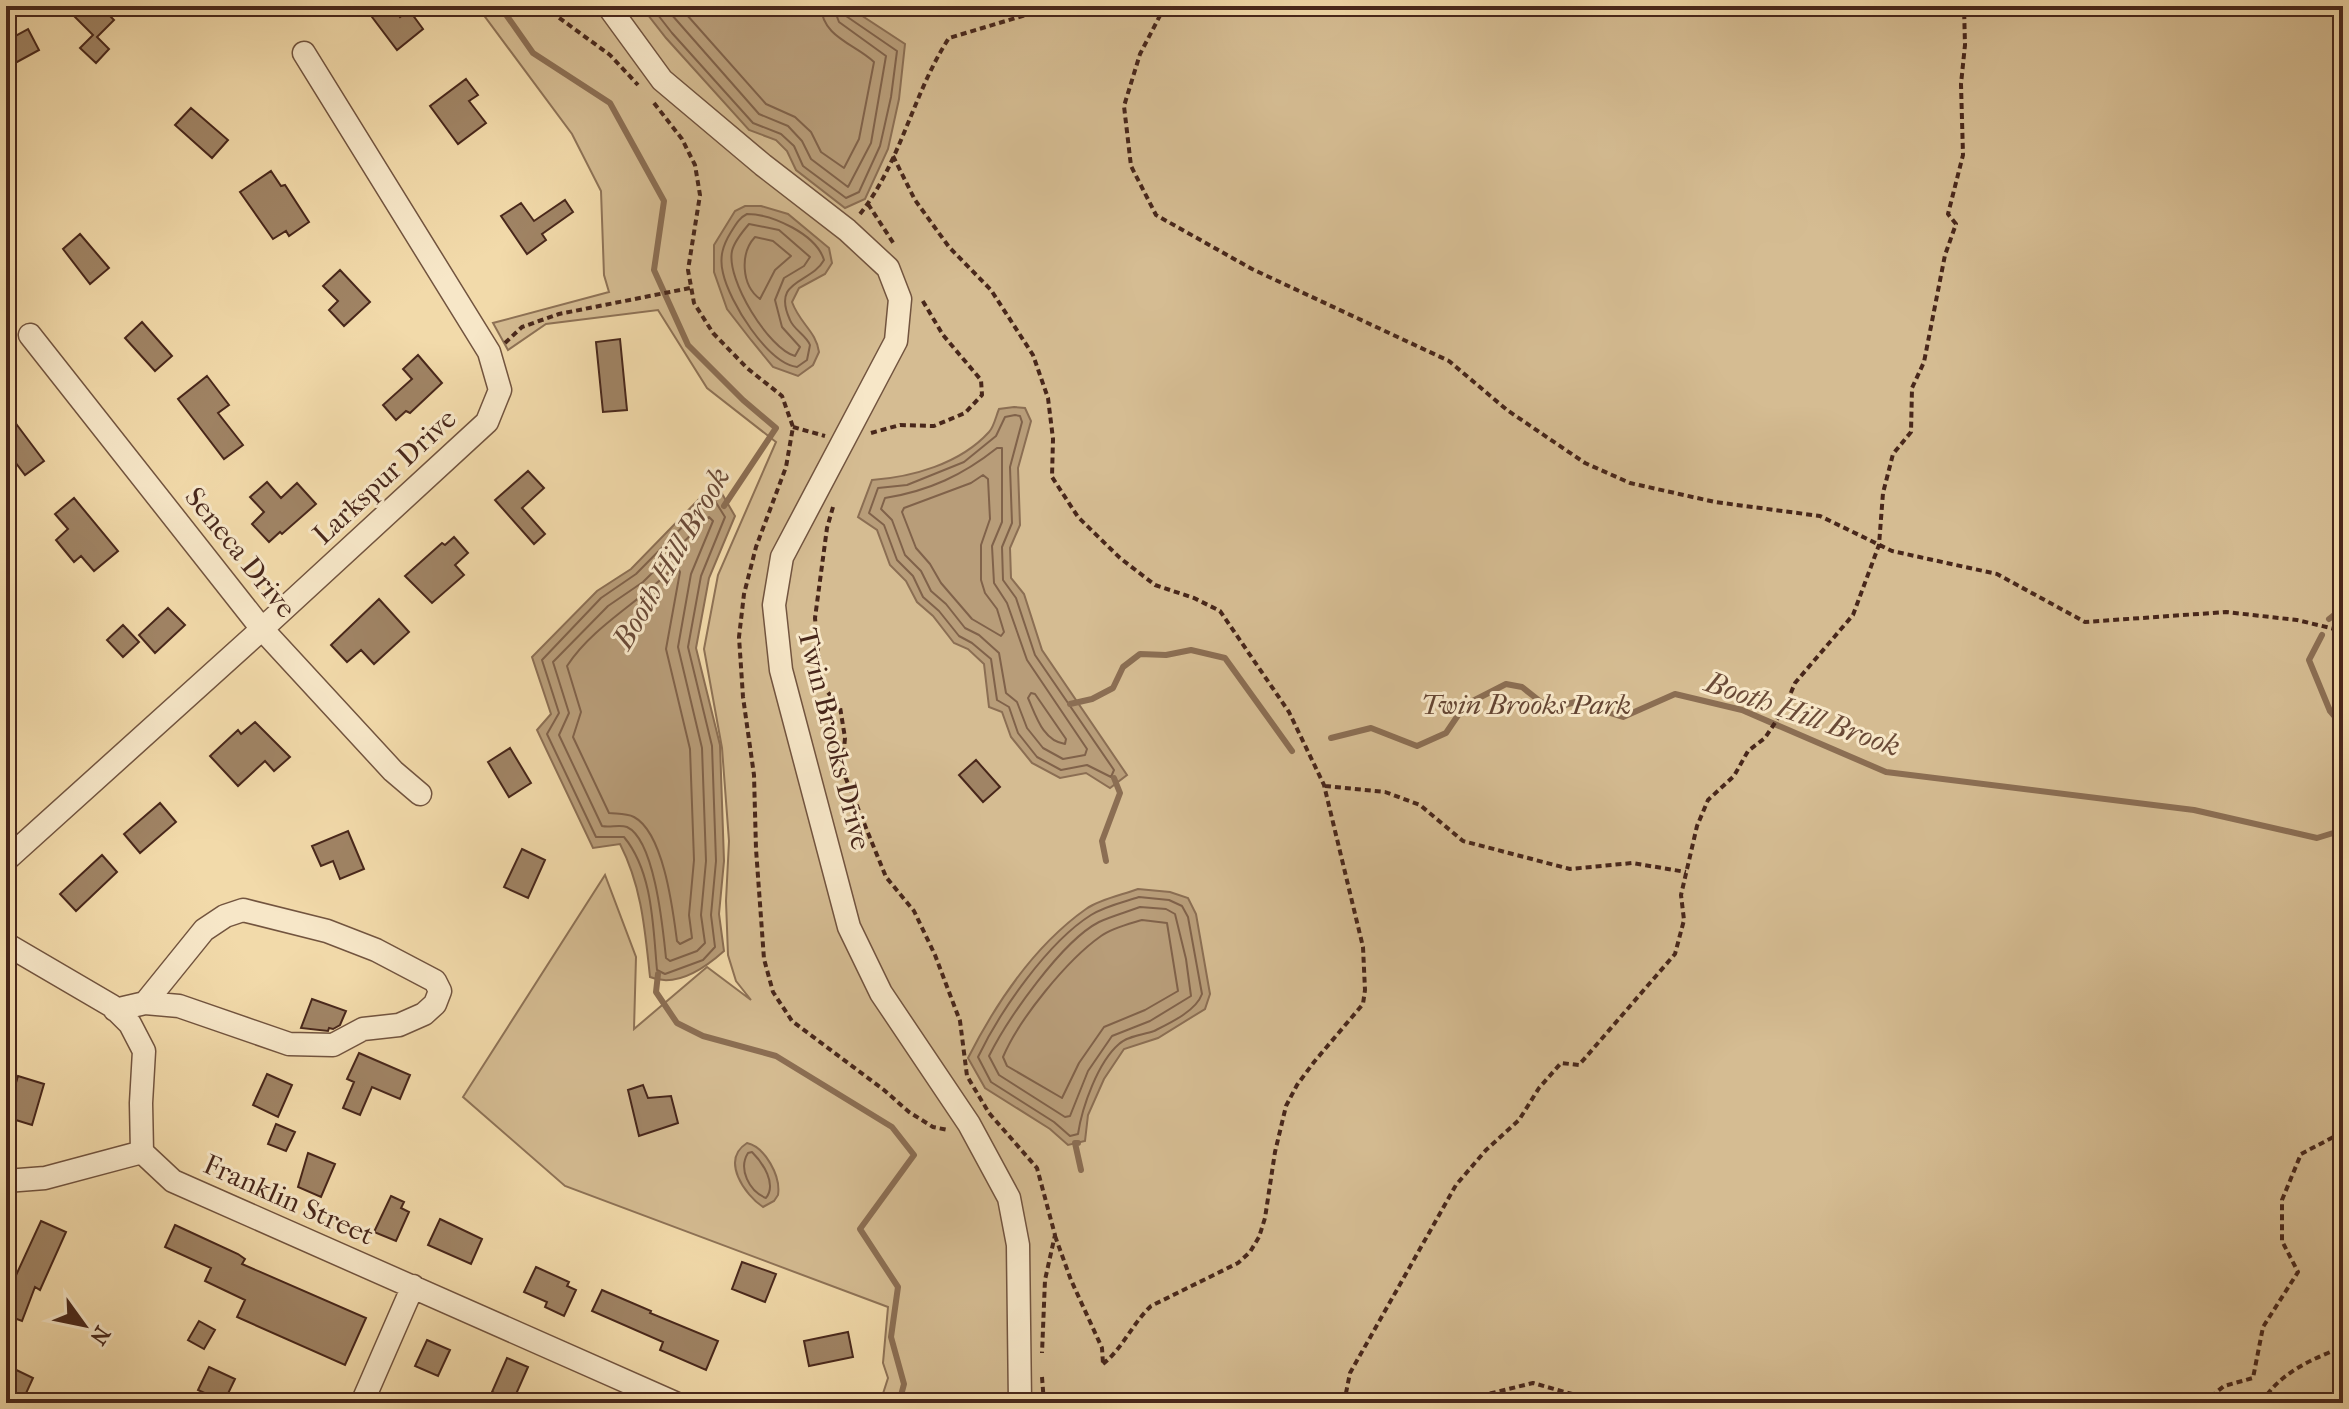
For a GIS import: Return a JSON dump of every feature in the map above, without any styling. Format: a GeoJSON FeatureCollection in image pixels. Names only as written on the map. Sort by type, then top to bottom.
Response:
{"type":"FeatureCollection","features":[{"type":"Feature","properties":{"kind":"street","name":"Twin Brooks Drive"},"geometry":{"type":"LineString","coordinates":[[608,6],[662,80],[888,268],[900,299],[896,341],[782,557],[774,605],[775,618],[781,670],[849,927],[881,993],[969,1124],[1009,1198],[1018,1245],[1020,1403]]}},
{"type":"Feature","properties":{"kind":"street","name":"Larkspur Drive"},"geometry":{"type":"LineString","coordinates":[[6,860],[487,422],[500,390],[489,352],[304,53]]}},
{"type":"Feature","properties":{"kind":"street","name":"Seneca Drive"},"geometry":{"type":"LineString","coordinates":[[30,335],[262,629],[393,771],[420,794]]}},
{"type":"Feature","properties":{"kind":"street"},"geometry":{"type":"LineString","coordinates":[[115,1010],[145,1003],[179,1006],[289,1044],[333,1045],[363,1029],[399,1025],[424,1014],[435,1004],[440,991],[435,981],[376,950],[327,931],[243,910],[225,916],[204,930],[145,1003]]}},
{"type":"Feature","properties":{"kind":"street"},"geometry":{"type":"LineString","coordinates":[[6,944],[115,1010],[130,1024],[144,1051],[142,1152],[45,1178],[6,1181]]}},
{"type":"Feature","properties":{"kind":"street","name":"Franklin Street"},"geometry":{"type":"LineString","coordinates":[[142,1152],[173,1181],[675,1403]]}},
{"type":"Feature","properties":{"kind":"street"},"geometry":{"type":"LineString","coordinates":[[362,1403],[413,1286]]}},
{"type":"Feature","properties":{"kind":"path"},"geometry":{"type":"LineString","coordinates":[[543,6],[610,55],[682,139],[695,165],[700,195],[688,270],[694,303],[713,333],[747,368],[782,396],[793,427],[786,467],[756,547],[744,594],[739,637],[743,697],[754,775],[764,959],[773,992],[792,1021],[909,1112],[933,1127],[954,1131]]}},
{"type":"Feature","properties":{"kind":"path"},"geometry":{"type":"LineString","coordinates":[[872,196],[893,156],[931,66],[949,38],[1029,14],[1037,6]]}},
{"type":"Feature","properties":{"kind":"path"},"geometry":{"type":"LineString","coordinates":[[1165,6],[1140,54],[1124,106],[1131,166],[1156,215],[1252,269],[1449,361],[1507,410],[1585,463],[1630,483],[1715,502],[1820,516],[1892,551],[1997,574],[2085,622],[2226,612],[2297,620],[2343,631]]}},
{"type":"Feature","properties":{"kind":"path"},"geometry":{"type":"LineString","coordinates":[[1344,1403],[1350,1373],[1456,1185],[1486,1150],[1519,1120],[1539,1088],[1561,1063],[1579,1065],[1675,954],[1684,920],[1681,895],[1697,826],[1708,800],[1734,776],[1748,751],[1765,738],[1784,709],[1795,683],[1853,615],[1879,545],[1883,493],[1893,454],[1911,432],[1912,388],[1924,362],[1945,255],[1956,224],[1948,214],[1963,155],[1961,84],[1965,45],[1964,6]]}},
{"type":"Feature","properties":{"kind":"path"},"geometry":{"type":"LineString","coordinates":[[836,496],[827,528],[815,618],[821,684],[840,707],[845,738],[842,769],[886,877],[914,911],[935,955],[960,1021],[967,1076],[989,1113],[1037,1168],[1055,1235],[1071,1280],[1102,1348],[1103,1364],[1118,1352],[1129,1332],[1151,1306],[1225,1271],[1250,1252],[1265,1218],[1286,1106],[1314,1062],[1363,1004],[1363,947],[1324,785],[1289,712],[1220,611],[1194,598],[1155,585],[1120,558],[1078,517],[1052,477],[1053,439],[1048,398],[1033,355],[991,290],[949,247],[915,200],[893,156]]}},
{"type":"Feature","properties":{"kind":"path"},"geometry":{"type":"LineString","coordinates":[[868,204],[896,248]]}},
{"type":"Feature","properties":{"kind":"path"},"geometry":{"type":"LineString","coordinates":[[865,441],[872,432],[900,425],[934,426],[965,413],[982,395],[981,380],[943,335],[915,286]]}},
{"type":"Feature","properties":{"kind":"path"},"geometry":{"type":"LineString","coordinates":[[489,352],[508,341],[522,327],[547,318],[648,294],[690,288]]}},
{"type":"Feature","properties":{"kind":"path"},"geometry":{"type":"LineString","coordinates":[[1324,785],[1385,792],[1420,805],[1463,841],[1570,869],[1632,863],[1686,872]]}},
{"type":"Feature","properties":{"kind":"path"},"geometry":{"type":"LineString","coordinates":[[2203,1403],[2224,1386],[2253,1378],[2263,1327],[2298,1272],[2282,1241],[2282,1200],[2301,1154],[2343,1132]]}},
{"type":"Feature","properties":{"kind":"path"},"geometry":{"type":"LineString","coordinates":[[1042,1359],[1045,1280],[1055,1235]]}},
{"type":"Feature","properties":{"kind":"path"},"geometry":{"type":"LineString","coordinates":[[2262,1403],[2266,1395],[2298,1367],[2343,1347]]}},
{"type":"Feature","properties":{"kind":"path"},"geometry":{"type":"LineString","coordinates":[[1042,1374],[1044,1403]]}},
{"type":"Feature","properties":{"kind":"path"},"geometry":{"type":"LineString","coordinates":[[1451,1403],[1533,1383],[1572,1394],[1590,1403]]}},
{"type":"Feature","properties":{"kind":"green space","name":"Twin Brooks Park"},"geometry":{"type":"Polygon","coordinates":[[[477,6],[2343,6],[2343,1403],[880,1403],[888,1378],[883,1363],[888,1307],[565,1186],[463,1097],[605,875],[636,957],[634,1029],[707,967],[751,1000],[736,981],[728,955],[726,901],[729,841],[722,748],[704,649],[718,575],[776,442],[707,388],[658,310],[546,324],[508,350],[493,323],[609,292],[604,275],[601,191],[572,134],[477,6]]]}},
{"type":"Feature","properties":{"kind":"water"},"geometry":{"type":"Polygon","coordinates":[[[641,6],[847,6],[905,44],[899,99],[888,149],[865,199],[845,208],[796,170],[787,151],[776,140],[749,130],[641,6]]]}},
{"type":"Feature","properties":{"kind":"water"},"geometry":{"type":"Polygon","coordinates":[[[745,206],[761,206],[788,214],[829,248],[832,263],[825,274],[799,288],[792,302],[815,338],[819,352],[813,365],[798,376],[773,367],[751,340],[727,309],[714,272],[714,245],[735,211],[745,206]]]}},
{"type":"Feature","properties":{"kind":"water"},"geometry":{"type":"Polygon","coordinates":[[[1025,408],[1031,421],[1018,468],[1020,525],[1010,548],[1011,578],[1024,594],[1042,650],[1127,775],[1110,788],[1086,773],[1060,778],[1032,763],[1011,737],[1002,712],[989,707],[984,664],[968,649],[954,643],[933,616],[917,602],[906,581],[890,565],[877,530],[858,517],[872,480],[919,472],[964,453],[989,432],[999,409],[1025,408]]]}},
{"type":"Feature","properties":{"kind":"water"},"geometry":{"type":"Polygon","coordinates":[[[721,492],[735,516],[709,578],[696,648],[720,745],[724,861],[719,914],[724,951],[690,974],[660,980],[650,977],[638,893],[620,844],[593,848],[537,730],[551,714],[532,657],[597,591],[631,569],[703,495],[721,492]]]}},
{"type":"Feature","properties":{"kind":"water"},"geometry":{"type":"Polygon","coordinates":[[[1138,889],[1170,892],[1188,898],[1196,914],[1210,994],[1205,1009],[1158,1038],[1124,1049],[1104,1079],[1088,1115],[1085,1141],[1068,1145],[1050,1129],[985,1088],[968,1058],[1018,976],[1067,923],[1104,900],[1138,889]]]}},
{"type":"Feature","properties":{"kind":"water"},"geometry":{"type":"Polygon","coordinates":[[[747,1143],[766,1156],[777,1179],[778,1195],[763,1207],[743,1186],[735,1168],[739,1150],[747,1143]]]}},
{"type":"Feature","properties":{"kind":"building"},"geometry":{"type":"Polygon","coordinates":[[[82,6],[120,6],[110,16],[114,20],[97,37],[109,49],[96,63],[80,48],[93,35],[73,15],[82,6]]]}},
{"type":"Feature","properties":{"kind":"building"},"geometry":{"type":"Polygon","coordinates":[[[379,6],[392,6],[400,17],[409,10],[423,29],[397,50],[369,13],[379,6]]]}},
{"type":"Feature","properties":{"kind":"building"},"geometry":{"type":"Polygon","coordinates":[[[28,29],[39,50],[6,68],[6,41],[28,29]]]}},
{"type":"Feature","properties":{"kind":"building"},"geometry":{"type":"Polygon","coordinates":[[[466,79],[478,95],[469,101],[486,123],[458,144],[430,106],[466,79]]]}},
{"type":"Feature","properties":{"kind":"building"},"geometry":{"type":"Polygon","coordinates":[[[191,108],[228,140],[212,158],[175,125],[191,108]]]}},
{"type":"Feature","properties":{"kind":"building"},"geometry":{"type":"Polygon","coordinates":[[[271,171],[281,186],[285,185],[309,222],[289,236],[286,231],[273,239],[240,192],[271,171]]]}},
{"type":"Feature","properties":{"kind":"building"},"geometry":{"type":"Polygon","coordinates":[[[565,200],[573,212],[542,234],[546,240],[527,254],[501,216],[521,203],[534,221],[565,200]]]}},
{"type":"Feature","properties":{"kind":"building"},"geometry":{"type":"Polygon","coordinates":[[[80,234],[109,268],[90,284],[63,249],[80,234]]]}},
{"type":"Feature","properties":{"kind":"building"},"geometry":{"type":"Polygon","coordinates":[[[340,270],[370,302],[344,326],[329,310],[338,301],[323,286],[340,270]]]}},
{"type":"Feature","properties":{"kind":"building"},"geometry":{"type":"Polygon","coordinates":[[[142,322],[172,356],[155,371],[125,338],[142,322]]]}},
{"type":"Feature","properties":{"kind":"building"},"geometry":{"type":"Polygon","coordinates":[[[620,339],[627,410],[603,412],[596,342],[620,339]]]}},
{"type":"Feature","properties":{"kind":"building"},"geometry":{"type":"Polygon","coordinates":[[[418,355],[442,383],[410,413],[406,411],[396,420],[383,405],[412,379],[403,369],[418,355]]]}},
{"type":"Feature","properties":{"kind":"building"},"geometry":{"type":"Polygon","coordinates":[[[207,376],[229,405],[218,413],[243,445],[224,459],[178,399],[207,376]]]}},
{"type":"Feature","properties":{"kind":"building"},"geometry":{"type":"Polygon","coordinates":[[[17,425],[44,461],[25,475],[6,450],[6,433],[17,425]]]}},
{"type":"Feature","properties":{"kind":"building"},"geometry":{"type":"Polygon","coordinates":[[[528,471],[544,488],[522,508],[545,534],[534,544],[495,500],[528,471]]]}},
{"type":"Feature","properties":{"kind":"building"},"geometry":{"type":"Polygon","coordinates":[[[267,482],[281,498],[297,483],[316,504],[269,542],[252,524],[264,512],[250,497],[267,482]]]}},
{"type":"Feature","properties":{"kind":"building"},"geometry":{"type":"Polygon","coordinates":[[[74,498],[118,551],[94,571],[81,556],[74,562],[56,540],[68,529],[55,514],[74,498]]]}},
{"type":"Feature","properties":{"kind":"building"},"geometry":{"type":"Polygon","coordinates":[[[454,537],[468,553],[455,565],[464,575],[432,603],[405,576],[442,543],[445,545],[454,537]]]}},
{"type":"Feature","properties":{"kind":"building"},"geometry":{"type":"Polygon","coordinates":[[[379,599],[409,632],[374,664],[361,650],[347,662],[331,645],[379,599]]]}},
{"type":"Feature","properties":{"kind":"building"},"geometry":{"type":"Polygon","coordinates":[[[168,608],[185,625],[155,653],[139,635],[168,608]]]}},
{"type":"Feature","properties":{"kind":"building"},"geometry":{"type":"Polygon","coordinates":[[[123,625],[139,642],[123,657],[107,640],[123,625]]]}},
{"type":"Feature","properties":{"kind":"building"},"geometry":{"type":"Polygon","coordinates":[[[255,722],[290,757],[274,771],[265,761],[238,786],[210,756],[238,730],[241,734],[255,722]]]}},
{"type":"Feature","properties":{"kind":"building"},"geometry":{"type":"Polygon","coordinates":[[[510,748],[531,783],[509,797],[488,762],[510,748]]]}},
{"type":"Feature","properties":{"kind":"building"},"geometry":{"type":"Polygon","coordinates":[[[976,760],[1000,787],[983,802],[959,775],[976,760]]]}},
{"type":"Feature","properties":{"kind":"building"},"geometry":{"type":"Polygon","coordinates":[[[160,803],[176,822],[140,853],[124,834],[160,803]]]}},
{"type":"Feature","properties":{"kind":"building"},"geometry":{"type":"Polygon","coordinates":[[[348,831],[364,869],[340,879],[333,861],[321,866],[312,846],[348,831]]]}},
{"type":"Feature","properties":{"kind":"building"},"geometry":{"type":"Polygon","coordinates":[[[522,849],[545,860],[528,898],[504,887],[522,849]]]}},
{"type":"Feature","properties":{"kind":"building"},"geometry":{"type":"Polygon","coordinates":[[[102,855],[117,872],[76,911],[60,894],[102,855]]]}},
{"type":"Feature","properties":{"kind":"building"},"geometry":{"type":"Polygon","coordinates":[[[312,999],[346,1011],[340,1025],[328,1031],[301,1028],[312,999]]]}},
{"type":"Feature","properties":{"kind":"building"},"geometry":{"type":"Polygon","coordinates":[[[359,1053],[410,1075],[400,1099],[372,1087],[360,1115],[343,1108],[354,1082],[347,1079],[359,1053]]]}},
{"type":"Feature","properties":{"kind":"building"},"geometry":{"type":"Polygon","coordinates":[[[267,1074],[292,1085],[278,1117],[253,1105],[267,1074]]]}},
{"type":"Feature","properties":{"kind":"building"},"geometry":{"type":"Polygon","coordinates":[[[18,1076],[44,1084],[32,1125],[6,1117],[18,1076]]]}},
{"type":"Feature","properties":{"kind":"building"},"geometry":{"type":"Polygon","coordinates":[[[643,1085],[648,1098],[671,1096],[678,1123],[639,1136],[628,1090],[643,1085]]]}},
{"type":"Feature","properties":{"kind":"building"},"geometry":{"type":"Polygon","coordinates":[[[276,1124],[295,1132],[286,1151],[268,1144],[276,1124]]]}},
{"type":"Feature","properties":{"kind":"building"},"geometry":{"type":"Polygon","coordinates":[[[308,1153],[335,1164],[321,1197],[298,1187],[308,1153]]]}},
{"type":"Feature","properties":{"kind":"building"},"geometry":{"type":"Polygon","coordinates":[[[391,1196],[404,1202],[401,1208],[409,1212],[396,1241],[374,1232],[391,1196]]]}},
{"type":"Feature","properties":{"kind":"building"},"geometry":{"type":"Polygon","coordinates":[[[440,1219],[482,1239],[471,1264],[428,1245],[440,1219]]]}},
{"type":"Feature","properties":{"kind":"building"},"geometry":{"type":"Polygon","coordinates":[[[41,1221],[66,1232],[40,1290],[35,1287],[22,1321],[6,1315],[6,1297],[41,1221]]]}},
{"type":"Feature","properties":{"kind":"building"},"geometry":{"type":"Polygon","coordinates":[[[175,1225],[238,1254],[245,1259],[242,1264],[366,1318],[345,1365],[237,1317],[245,1300],[205,1281],[211,1268],[165,1247],[175,1225]]]}},
{"type":"Feature","properties":{"kind":"building"},"geometry":{"type":"Polygon","coordinates":[[[742,1262],[776,1274],[765,1302],[732,1289],[742,1262]]]}},
{"type":"Feature","properties":{"kind":"building"},"geometry":{"type":"Polygon","coordinates":[[[536,1267],[569,1282],[567,1286],[576,1290],[564,1316],[545,1307],[547,1302],[524,1292],[536,1267]]]}},
{"type":"Feature","properties":{"kind":"building"},"geometry":{"type":"Polygon","coordinates":[[[602,1290],[718,1341],[706,1370],[660,1350],[663,1342],[592,1311],[602,1290]]]}},
{"type":"Feature","properties":{"kind":"building"},"geometry":{"type":"Polygon","coordinates":[[[199,1321],[215,1330],[204,1349],[188,1340],[199,1321]]]}},
{"type":"Feature","properties":{"kind":"building"},"geometry":{"type":"Polygon","coordinates":[[[848,1332],[853,1357],[809,1366],[804,1341],[848,1332]]]}},
{"type":"Feature","properties":{"kind":"building"},"geometry":{"type":"Polygon","coordinates":[[[427,1340],[450,1350],[438,1376],[415,1366],[427,1340]]]}},
{"type":"Feature","properties":{"kind":"building"},"geometry":{"type":"Polygon","coordinates":[[[507,1358],[528,1367],[513,1401],[492,1392],[507,1358]]]}},
{"type":"Feature","properties":{"kind":"building"},"geometry":{"type":"Polygon","coordinates":[[[6,1365],[33,1378],[23,1400],[6,1392],[6,1365]]]}},
{"type":"Feature","properties":{"kind":"building"},"geometry":{"type":"Polygon","coordinates":[[[209,1367],[235,1379],[224,1402],[198,1390],[209,1367]]]}},
{"type":"Feature","properties":{"kind":"waterway","name":"Booth Hill Brook"},"geometry":{"type":"LineString","coordinates":[[500,6],[533,53],[610,103],[664,201],[654,270],[688,345],[776,428],[724,506]]}},
{"type":"Feature","properties":{"kind":"waterway"},"geometry":{"type":"LineString","coordinates":[[2329,619],[2343,608]]}},
{"type":"Feature","properties":{"kind":"waterway","name":"Booth Hill Brook"},"geometry":{"type":"LineString","coordinates":[[2322,635],[2309,660],[2330,711],[2343,726]]}},
{"type":"Feature","properties":{"kind":"waterway"},"geometry":{"type":"LineString","coordinates":[[1070,704],[1092,699],[1113,688],[1123,667],[1140,654],[1166,655],[1191,650],[1225,658],[1292,751]]}},
{"type":"Feature","properties":{"kind":"waterway","name":"Booth Hill Brook"},"geometry":{"type":"LineString","coordinates":[[1331,738],[1371,728],[1417,746],[1446,733],[1465,705],[1506,684],[1522,687],[1541,702],[1558,707],[1575,702],[1623,717],[1675,694],[1742,710],[1886,772],[2194,810],[2317,838],[2343,830]]}},
{"type":"Feature","properties":{"kind":"waterway"},"geometry":{"type":"LineString","coordinates":[[1106,861],[1102,841],[1120,793],[1114,778]]}},
{"type":"Feature","properties":{"kind":"waterway","name":"Booth Hill Brook"},"geometry":{"type":"LineString","coordinates":[[658,974],[656,992],[677,1023],[703,1036],[776,1056],[892,1127],[914,1155],[860,1229],[898,1287],[891,1337],[904,1384],[899,1403]]}},
{"type":"Feature","properties":{"kind":"waterway"},"geometry":{"type":"LineString","coordinates":[[1078,1143],[1075,1143],[1081,1170]]}}]}
